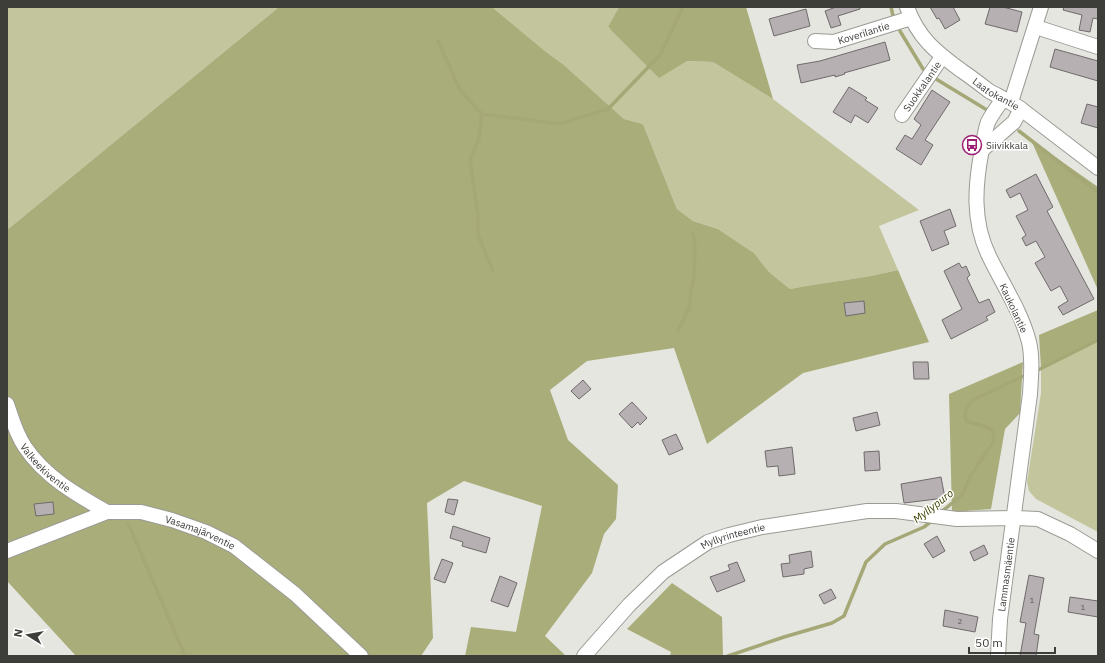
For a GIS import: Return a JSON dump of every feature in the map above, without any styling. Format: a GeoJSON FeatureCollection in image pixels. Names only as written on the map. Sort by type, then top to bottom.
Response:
{"type":"FeatureCollection","features":[{"type":"Feature","properties":{"kind":"street","name":"Kaukolantie"},"geometry":{"type":"LineString","coordinates":[[982,150],[1014,122],[1012,103],[1041,7]]}},
{"type":"Feature","properties":{"kind":"street","name":"Koverilantie"},"geometry":{"type":"LineString","coordinates":[[815,40],[834,42],[909,13]]}},
{"type":"Feature","properties":{"kind":"street","name":"Laatokantie"},"geometry":{"type":"LineString","coordinates":[[909,13],[921,36],[942,57],[989,91],[1012,103],[1098,168]]}},
{"type":"Feature","properties":{"kind":"street"},"geometry":{"type":"LineString","coordinates":[[1036,27],[1098,47]]}},
{"type":"Feature","properties":{"kind":"street","name":"Suokkalantie"},"geometry":{"type":"LineString","coordinates":[[902,115],[942,57]]}},
{"type":"Feature","properties":{"kind":"street","name":"Kaukolantie"},"geometry":{"type":"LineString","coordinates":[[1012,103],[988,124],[978,169],[976,208],[980,230],[988,255],[1015,305],[1027,337],[1031,359],[1030,394],[1014,518]]}},
{"type":"Feature","properties":{"kind":"street","name":"Valkeekiventie"},"geometry":{"type":"LineString","coordinates":[[7,404],[18,434],[25,447],[43,470],[80,497],[107,512]]}},
{"type":"Feature","properties":{"kind":"street","name":"Myllyrinteentie"},"geometry":{"type":"LineString","coordinates":[[584,656],[629,605],[663,572],[708,542],[729,535],[762,526],[860,512],[896,511],[957,519],[1014,518]]}},
{"type":"Feature","properties":{"kind":"street","name":"Vasamajärventie"},"geometry":{"type":"LineString","coordinates":[[7,551],[107,512],[141,512],[172,520],[206,532],[234,546],[295,594],[361,656]]}},
{"type":"Feature","properties":{"kind":"street"},"geometry":{"type":"LineString","coordinates":[[1014,518],[1038,519],[1070,534],[1098,550]]}},
{"type":"Feature","properties":{"kind":"street","name":"Lammasmäentie"},"geometry":{"type":"LineString","coordinates":[[998,656],[1001,612],[1014,518]]}},
{"type":"Feature","properties":{"kind":"green space"},"geometry":{"type":"Polygon","coordinates":[[[7,7],[279,7],[7,230],[7,7]]]}},
{"type":"Feature","properties":{"kind":"green space"},"geometry":{"type":"Polygon","coordinates":[[[279,7],[492,7],[564,65],[624,119],[643,124],[677,209],[693,221],[718,229],[754,253],[769,272],[790,289],[871,276],[898,270],[929,342],[803,373],[707,444],[674,348],[587,361],[550,390],[568,440],[618,485],[616,519],[604,534],[592,573],[545,636],[565,656],[465,656],[471,627],[516,632],[542,506],[464,481],[427,503],[433,638],[421,656],[76,656],[7,581],[7,230],[279,7]]]}},
{"type":"Feature","properties":{"kind":"green space"},"geometry":{"type":"Polygon","coordinates":[[[492,7],[619,7],[608,28],[687,61],[713,62],[773,99],[919,210],[879,226],[898,270],[871,276],[790,289],[769,272],[754,253],[718,229],[693,221],[677,209],[643,124],[624,119],[564,65],[492,7]]]}},
{"type":"Feature","properties":{"kind":"green space"},"geometry":{"type":"Polygon","coordinates":[[[619,7],[746,7],[773,99],[713,62],[687,61],[659,78],[608,27],[619,7]]]}},
{"type":"Feature","properties":{"kind":"green space"},"geometry":{"type":"Polygon","coordinates":[[[1031,140],[1098,187],[1098,290],[1031,140]]]}},
{"type":"Feature","properties":{"kind":"green space"},"geometry":{"type":"Polygon","coordinates":[[[1098,310],[1098,340],[1041,368],[1039,335],[1098,310]]]}},
{"type":"Feature","properties":{"kind":"green space"},"geometry":{"type":"Polygon","coordinates":[[[1098,340],[1098,532],[1036,499],[1029,491],[1027,482],[1041,393],[1041,368],[1098,340]]]}},
{"type":"Feature","properties":{"kind":"green space"},"geometry":{"type":"Polygon","coordinates":[[[1023,362],[1020,413],[1005,429],[991,509],[952,512],[949,394],[1023,362]]]}},
{"type":"Feature","properties":{"kind":"green space"},"geometry":{"type":"Polygon","coordinates":[[[672,583],[722,617],[723,656],[670,656],[671,652],[627,629],[672,583]]]}},
{"type":"Feature","properties":{"kind":"building"},"geometry":{"type":"Polygon","coordinates":[[[836,7],[860,7],[860,9],[838,16],[841,25],[831,28],[825,11],[836,7]]]}},
{"type":"Feature","properties":{"kind":"building"},"geometry":{"type":"Polygon","coordinates":[[[930,7],[953,7],[960,20],[945,29],[939,18],[937,19],[930,7]]]}},
{"type":"Feature","properties":{"kind":"building"},"geometry":{"type":"Polygon","coordinates":[[[990,7],[1003,7],[1022,12],[1017,32],[985,24],[990,7]]]}},
{"type":"Feature","properties":{"kind":"building"},"geometry":{"type":"Polygon","coordinates":[[[1064,7],[1098,7],[1098,19],[1093,18],[1090,32],[1079,30],[1082,15],[1063,10],[1064,7]]]}},
{"type":"Feature","properties":{"kind":"building"},"geometry":{"type":"Polygon","coordinates":[[[806,9],[810,26],[774,36],[769,19],[806,9]]]}},
{"type":"Feature","properties":{"kind":"building"},"geometry":{"type":"Polygon","coordinates":[[[885,42],[890,60],[835,77],[835,75],[801,83],[797,65],[820,61],[885,42]]]}},
{"type":"Feature","properties":{"kind":"building"},"geometry":{"type":"Polygon","coordinates":[[[1055,49],[1098,61],[1098,81],[1050,67],[1055,49]]]}},
{"type":"Feature","properties":{"kind":"building"},"geometry":{"type":"Polygon","coordinates":[[[849,87],[867,98],[865,100],[878,108],[868,123],[855,115],[851,123],[833,112],[849,87]]]}},
{"type":"Feature","properties":{"kind":"building"},"geometry":{"type":"Polygon","coordinates":[[[932,90],[950,102],[925,140],[933,145],[921,165],[896,149],[905,135],[912,139],[921,125],[914,119],[932,90]]]}},
{"type":"Feature","properties":{"kind":"building"},"geometry":{"type":"Polygon","coordinates":[[[1087,104],[1098,107],[1098,128],[1081,123],[1087,104]]]}},
{"type":"Feature","properties":{"kind":"building"},"geometry":{"type":"Polygon","coordinates":[[[1036,174],[1053,207],[1047,211],[1094,299],[1063,315],[1058,307],[1068,301],[1060,286],[1051,291],[1035,263],[1045,257],[1036,241],[1026,246],[1022,238],[1026,235],[1016,216],[1028,210],[1020,193],[1010,198],[1006,190],[1036,174]]]}},
{"type":"Feature","properties":{"kind":"building"},"geometry":{"type":"Polygon","coordinates":[[[950,209],[956,226],[944,231],[949,244],[932,251],[920,221],[950,209]]]}},
{"type":"Feature","properties":{"kind":"building"},"geometry":{"type":"Polygon","coordinates":[[[959,263],[962,268],[966,266],[970,275],[967,278],[979,303],[989,299],[995,312],[986,317],[988,320],[951,339],[942,320],[962,309],[944,271],[959,263]]]}},
{"type":"Feature","properties":{"kind":"building"},"geometry":{"type":"Polygon","coordinates":[[[864,301],[865,313],[846,316],[844,303],[864,301]]]}},
{"type":"Feature","properties":{"kind":"building"},"geometry":{"type":"Polygon","coordinates":[[[913,362],[928,362],[929,379],[914,379],[913,362]]]}},
{"type":"Feature","properties":{"kind":"building"},"geometry":{"type":"Polygon","coordinates":[[[583,380],[591,389],[579,399],[571,391],[583,380]]]}},
{"type":"Feature","properties":{"kind":"building"},"geometry":{"type":"Polygon","coordinates":[[[632,402],[647,418],[640,425],[638,422],[632,428],[619,414],[632,402]]]}},
{"type":"Feature","properties":{"kind":"building"},"geometry":{"type":"Polygon","coordinates":[[[877,412],[880,425],[856,431],[853,418],[877,412]]]}},
{"type":"Feature","properties":{"kind":"building"},"geometry":{"type":"Polygon","coordinates":[[[676,434],[683,449],[669,455],[662,440],[676,434]]]}},
{"type":"Feature","properties":{"kind":"building"},"geometry":{"type":"Polygon","coordinates":[[[792,447],[795,474],[779,476],[778,466],[767,467],[765,451],[792,447]]]}},
{"type":"Feature","properties":{"kind":"building"},"geometry":{"type":"Polygon","coordinates":[[[879,451],[880,470],[865,471],[864,452],[879,451]]]}},
{"type":"Feature","properties":{"kind":"building"},"geometry":{"type":"Polygon","coordinates":[[[941,477],[945,498],[904,503],[901,484],[941,477]]]}},
{"type":"Feature","properties":{"kind":"building"},"geometry":{"type":"Polygon","coordinates":[[[448,499],[458,500],[454,515],[445,512],[448,499]]]}},
{"type":"Feature","properties":{"kind":"building"},"geometry":{"type":"Polygon","coordinates":[[[53,502],[54,514],[36,516],[34,504],[53,502]]]}},
{"type":"Feature","properties":{"kind":"building"},"geometry":{"type":"Polygon","coordinates":[[[453,526],[490,538],[486,553],[462,546],[463,542],[450,538],[453,526]]]}},
{"type":"Feature","properties":{"kind":"building"},"geometry":{"type":"Polygon","coordinates":[[[937,536],[945,551],[933,558],[924,544],[937,536]]]}},
{"type":"Feature","properties":{"kind":"building"},"geometry":{"type":"Polygon","coordinates":[[[984,545],[988,554],[974,561],[970,552],[984,545]]]}},
{"type":"Feature","properties":{"kind":"building"},"geometry":{"type":"Polygon","coordinates":[[[811,551],[813,567],[804,569],[804,574],[783,577],[781,564],[790,563],[789,555],[811,551]]]}},
{"type":"Feature","properties":{"kind":"building"},"geometry":{"type":"Polygon","coordinates":[[[442,559],[453,563],[445,583],[434,579],[442,559]]]}},
{"type":"Feature","properties":{"kind":"building"},"geometry":{"type":"Polygon","coordinates":[[[737,562],[745,581],[717,592],[710,577],[730,570],[728,565],[737,562]]]}},
{"type":"Feature","properties":{"kind":"building"},"geometry":{"type":"Polygon","coordinates":[[[1029,575],[1044,578],[1034,634],[1039,635],[1036,656],[1020,656],[1026,623],[1020,622],[1029,575]]]}},
{"type":"Feature","properties":{"kind":"building"},"geometry":{"type":"Polygon","coordinates":[[[500,576],[517,583],[508,607],[491,601],[500,576]]]}},
{"type":"Feature","properties":{"kind":"building"},"geometry":{"type":"Polygon","coordinates":[[[831,589],[836,598],[824,604],[819,595],[831,589]]]}},
{"type":"Feature","properties":{"kind":"building"},"geometry":{"type":"Polygon","coordinates":[[[1070,597],[1098,601],[1098,617],[1068,612],[1070,597]]]}},
{"type":"Feature","properties":{"kind":"building"},"geometry":{"type":"Polygon","coordinates":[[[945,610],[978,617],[975,632],[943,626],[945,610]]]}},
{"type":"Feature","properties":{"kind":"waterway"},"geometry":{"type":"LineString","coordinates":[[438,41],[460,90],[482,114],[559,124],[608,109],[660,55],[683,7]]}},
{"type":"Feature","properties":{"kind":"waterway"},"geometry":{"type":"LineString","coordinates":[[891,7],[893,16]]}},
{"type":"Feature","properties":{"kind":"waterway"},"geometry":{"type":"LineString","coordinates":[[900,31],[923,69]]}},
{"type":"Feature","properties":{"kind":"waterway"},"geometry":{"type":"LineString","coordinates":[[936,79],[987,110]]}},
{"type":"Feature","properties":{"kind":"waterway"},"geometry":{"type":"LineString","coordinates":[[482,114],[479,139],[470,160],[478,216],[478,235],[493,271]]}},
{"type":"Feature","properties":{"kind":"waterway"},"geometry":{"type":"LineString","coordinates":[[1019,131],[1098,192]]}},
{"type":"Feature","properties":{"kind":"waterway"},"geometry":{"type":"LineString","coordinates":[[678,331],[689,308],[694,278],[695,247],[693,233]]}},
{"type":"Feature","properties":{"kind":"waterway","name":"Myllypuro"},"geometry":{"type":"LineString","coordinates":[[1036,371],[1098,340]]}},
{"type":"Feature","properties":{"kind":"waterway","name":"Myllypuro"},"geometry":{"type":"LineString","coordinates":[[940,513],[962,495],[971,475],[994,441],[993,431],[983,426],[966,421],[965,412],[971,401],[1028,374]]}},
{"type":"Feature","properties":{"kind":"waterway","name":"Myllypuro"},"geometry":{"type":"LineString","coordinates":[[728,656],[832,623],[844,616],[866,562],[885,544],[924,527],[933,520]]}},
{"type":"Feature","properties":{"kind":"waterway"},"geometry":{"type":"LineString","coordinates":[[128,523],[185,656]]}},
{"type":"Feature","properties":{"kind":"place","name":"Siivikkala"},"geometry":{"type":"Point","coordinates":[972,145]}}]}
